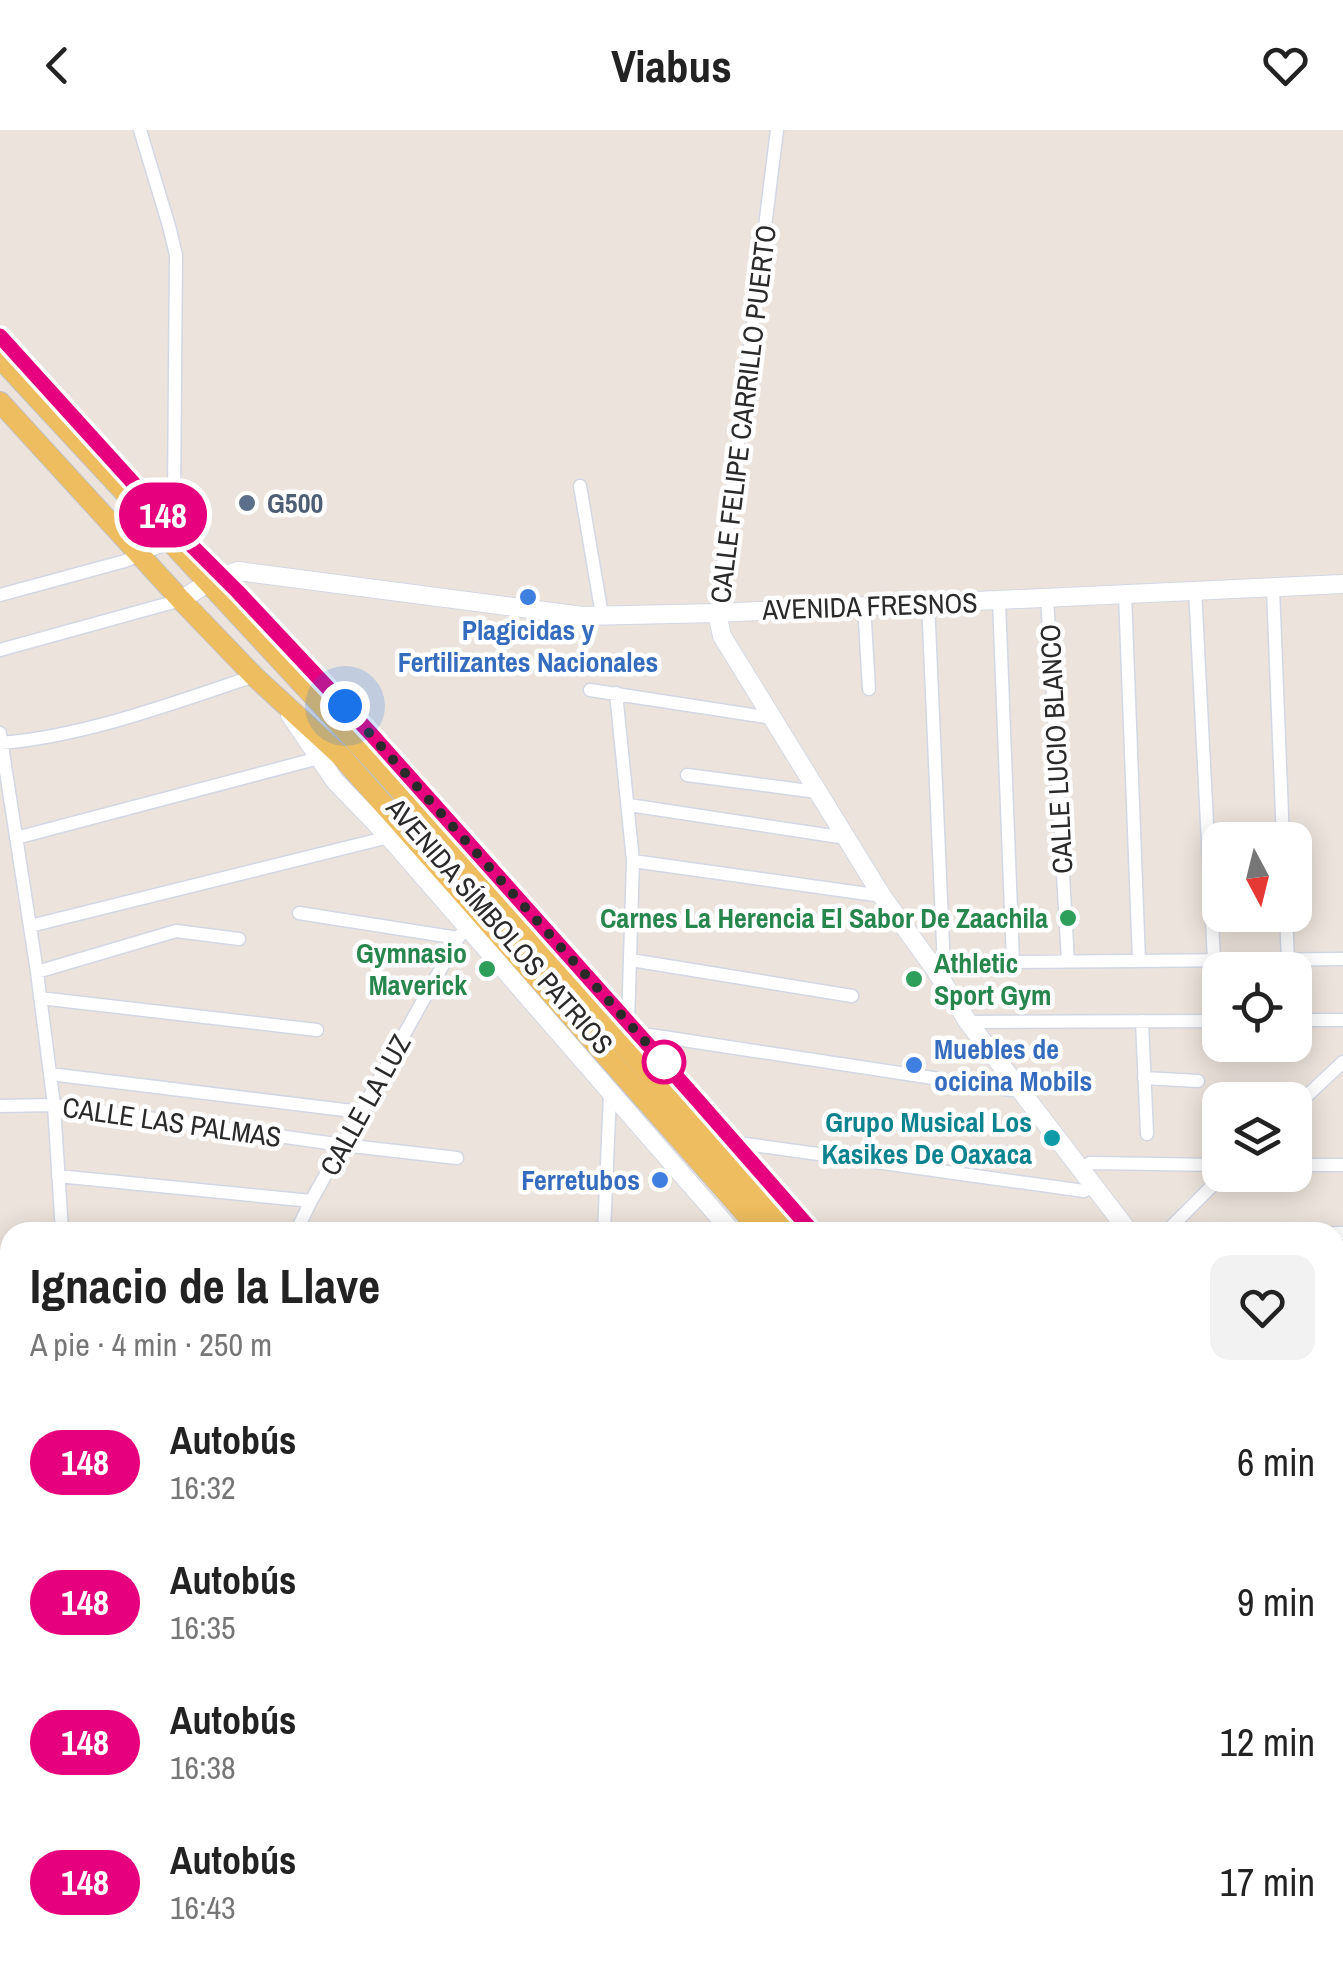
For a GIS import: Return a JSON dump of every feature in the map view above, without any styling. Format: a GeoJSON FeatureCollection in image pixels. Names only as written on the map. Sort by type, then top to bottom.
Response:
{"type":"FeatureCollection","features":[{"type":"Feature","properties":{"kind":"main road","name":"AVENIDA SÍMBOLOS PATRIOS"},"geometry":{"type":"LineString","coordinates":[[0,358],[170,542],[214,579],[779,1222]]}},
{"type":"Feature","properties":{"kind":"main road","name":"AVENIDA SÍMBOLOS PATRIOS"},"geometry":{"type":"LineString","coordinates":[[0,402],[254,676],[341,756],[753,1222]]}},
{"type":"Feature","properties":{"kind":"main road"},"geometry":{"type":"LineString","coordinates":[[372,735],[380,769]]}},
{"type":"Feature","properties":{"kind":"street"},"geometry":{"type":"LineString","coordinates":[[140,130],[176,254],[174,496],[172,506],[163,515]]}},
{"type":"Feature","properties":{"kind":"street","name":"CALLE FELIPE CARRILLO PUERTO"},"geometry":{"type":"LineString","coordinates":[[778,130],[717,612],[722,636],[882,896],[939,968],[968,1022],[1121,1222]]}},
{"type":"Feature","properties":{"kind":"street","name":"AVENIDA SÍMBOLOS PATRIOS"},"geometry":{"type":"LineString","coordinates":[[0,336],[163,515],[214,579],[238,592],[372,735],[804,1222]]}},
{"type":"Feature","properties":{"kind":"street"},"geometry":{"type":"LineString","coordinates":[[580,486],[602,615]]}},
{"type":"Feature","properties":{"kind":"street"},"geometry":{"type":"LineString","coordinates":[[0,594],[125,561],[170,542]]}},
{"type":"Feature","properties":{"kind":"street","name":"AVENIDA FRESNOS"},"geometry":{"type":"LineString","coordinates":[[214,579],[238,571],[253,572],[583,616],[1343,584]]}},
{"type":"Feature","properties":{"kind":"street"},"geometry":{"type":"LineString","coordinates":[[0,650],[181,600],[214,579]]}},
{"type":"Feature","properties":{"kind":"street"},"geometry":{"type":"LineString","coordinates":[[1273,588],[1282,822]]}},
{"type":"Feature","properties":{"kind":"street"},"geometry":{"type":"LineString","coordinates":[[1195,589],[1214,952]]}},
{"type":"Feature","properties":{"kind":"street"},"geometry":{"type":"LineString","coordinates":[[1125,594],[1139,961]]}},
{"type":"Feature","properties":{"kind":"street","name":"CALLE LUCIO BLANCO"},"geometry":{"type":"LineString","coordinates":[[1047,597],[1068,961]]}},
{"type":"Feature","properties":{"kind":"street"},"geometry":{"type":"LineString","coordinates":[[999,600],[1013,962]]}},
{"type":"Feature","properties":{"kind":"street"},"geometry":{"type":"LineString","coordinates":[[928,602],[939,968],[1013,962],[1202,960]]}},
{"type":"Feature","properties":{"kind":"street"},"geometry":{"type":"LineString","coordinates":[[864,606],[869,689]]}},
{"type":"Feature","properties":{"kind":"street"},"geometry":{"type":"LineString","coordinates":[[1,743],[36,740],[141,713],[254,676]]}},
{"type":"Feature","properties":{"kind":"street"},"geometry":{"type":"LineString","coordinates":[[590,690],[772,718]]}},
{"type":"Feature","properties":{"kind":"street"},"geometry":{"type":"LineString","coordinates":[[616,693],[633,861],[628,1022]]}},
{"type":"Feature","properties":{"kind":"street","name":"AVENIDA SÍMBOLOS PATRIOS"},"geometry":{"type":"LineString","coordinates":[[275,694],[335,782],[389,838],[462,933],[723,1222]]}},
{"type":"Feature","properties":{"kind":"street"},"geometry":{"type":"LineString","coordinates":[[0,733],[54,1104],[61,1222]]}},
{"type":"Feature","properties":{"kind":"street"},"geometry":{"type":"LineString","coordinates":[[16,838],[319,758]]}},
{"type":"Feature","properties":{"kind":"street"},"geometry":{"type":"LineString","coordinates":[[687,774],[818,792]]}},
{"type":"Feature","properties":{"kind":"street"},"geometry":{"type":"LineString","coordinates":[[629,805],[846,838]]}},
{"type":"Feature","properties":{"kind":"street"},"geometry":{"type":"LineString","coordinates":[[30,926],[389,838]]}},
{"type":"Feature","properties":{"kind":"street"},"geometry":{"type":"LineString","coordinates":[[633,861],[882,896]]}},
{"type":"Feature","properties":{"kind":"street"},"geometry":{"type":"LineString","coordinates":[[300,913],[462,933]]}},
{"type":"Feature","properties":{"kind":"street"},"geometry":{"type":"LineString","coordinates":[[37,972],[176,931],[239,939]]}},
{"type":"Feature","properties":{"kind":"street","name":"CALLE LA LUZ"},"geometry":{"type":"LineString","coordinates":[[301,1222],[462,933]]}},
{"type":"Feature","properties":{"kind":"street"},"geometry":{"type":"LineString","coordinates":[[1312,960],[1343,959]]}},
{"type":"Feature","properties":{"kind":"street"},"geometry":{"type":"LineString","coordinates":[[632,960],[852,996]]}},
{"type":"Feature","properties":{"kind":"street"},"geometry":{"type":"LineString","coordinates":[[40,998],[317,1030]]}},
{"type":"Feature","properties":{"kind":"street"},"geometry":{"type":"LineString","coordinates":[[968,1022],[1202,1020]]}},
{"type":"Feature","properties":{"kind":"street"},"geometry":{"type":"LineString","coordinates":[[1312,1020],[1343,1020]]}},
{"type":"Feature","properties":{"kind":"street"},"geometry":{"type":"LineString","coordinates":[[1142,1021],[1147,1134]]}},
{"type":"Feature","properties":{"kind":"street"},"geometry":{"type":"LineString","coordinates":[[644,1040],[650,1034],[1012,1090],[1018,1086]]}},
{"type":"Feature","properties":{"kind":"street"},"geometry":{"type":"LineString","coordinates":[[1312,1091],[1343,1062]]}},
{"type":"Feature","properties":{"kind":"street"},"geometry":{"type":"LineString","coordinates":[[50,1074],[362,1112]]}},
{"type":"Feature","properties":{"kind":"street"},"geometry":{"type":"LineString","coordinates":[[1144,1078],[1198,1081]]}},
{"type":"Feature","properties":{"kind":"street"},"geometry":{"type":"LineString","coordinates":[[604,1222],[610,1094]]}},
{"type":"Feature","properties":{"kind":"street","name":"CALLE LAS PALMAS"},"geometry":{"type":"LineString","coordinates":[[0,1106],[54,1104],[457,1158]]}},
{"type":"Feature","properties":{"kind":"street"},"geometry":{"type":"LineString","coordinates":[[740,1148],[746,1144],[1084,1191],[1092,1185]]}},
{"type":"Feature","properties":{"kind":"street"},"geometry":{"type":"LineString","coordinates":[[1081,1169],[1090,1163],[1202,1165]]}},
{"type":"Feature","properties":{"kind":"street"},"geometry":{"type":"LineString","coordinates":[[1312,1165],[1343,1165]]}},
{"type":"Feature","properties":{"kind":"street"},"geometry":{"type":"LineString","coordinates":[[58,1176],[312,1200]]}},
{"type":"Feature","properties":{"kind":"street"},"geometry":{"type":"LineString","coordinates":[[1177,1222],[1206,1192]]}},
{"type":"Feature","properties":{"kind":"bus line","name":"148"},"geometry":{"type":"LineString","coordinates":[[0,336],[174,528],[372,735],[804,1222]]}},
{"type":"Feature","properties":{"kind":"place","name":"G500"},"geometry":{"type":"Point","coordinates":[247,503]}},
{"type":"Feature","properties":{"kind":"place","name":"Plagicidas y Fertilizantes Nacionales"},"geometry":{"type":"Point","coordinates":[528,597]}},
{"type":"Feature","properties":{"kind":"place","name":"Carnes La Herencia El Sabor De Zaachila"},"geometry":{"type":"Point","coordinates":[1068,918]}},
{"type":"Feature","properties":{"kind":"place","name":"Gymnasio Maverick"},"geometry":{"type":"Point","coordinates":[487,969]}},
{"type":"Feature","properties":{"kind":"place","name":"Athletic Sport Gym"},"geometry":{"type":"Point","coordinates":[914,979]}},
{"type":"Feature","properties":{"kind":"place","name":"Muebles de ocicina Mobils"},"geometry":{"type":"Point","coordinates":[914,1065]}},
{"type":"Feature","properties":{"kind":"place","name":"Grupo Musical Los Kasikes De Oaxaca"},"geometry":{"type":"Point","coordinates":[1052,1138]}},
{"type":"Feature","properties":{"kind":"place","name":"Ferretubos"},"geometry":{"type":"Point","coordinates":[660,1180]}},
{"type":"Feature","properties":{"kind":"route"},"geometry":{"type":"LineString","coordinates":[[345,706],[668,1067],[664,1062]]}}]}
